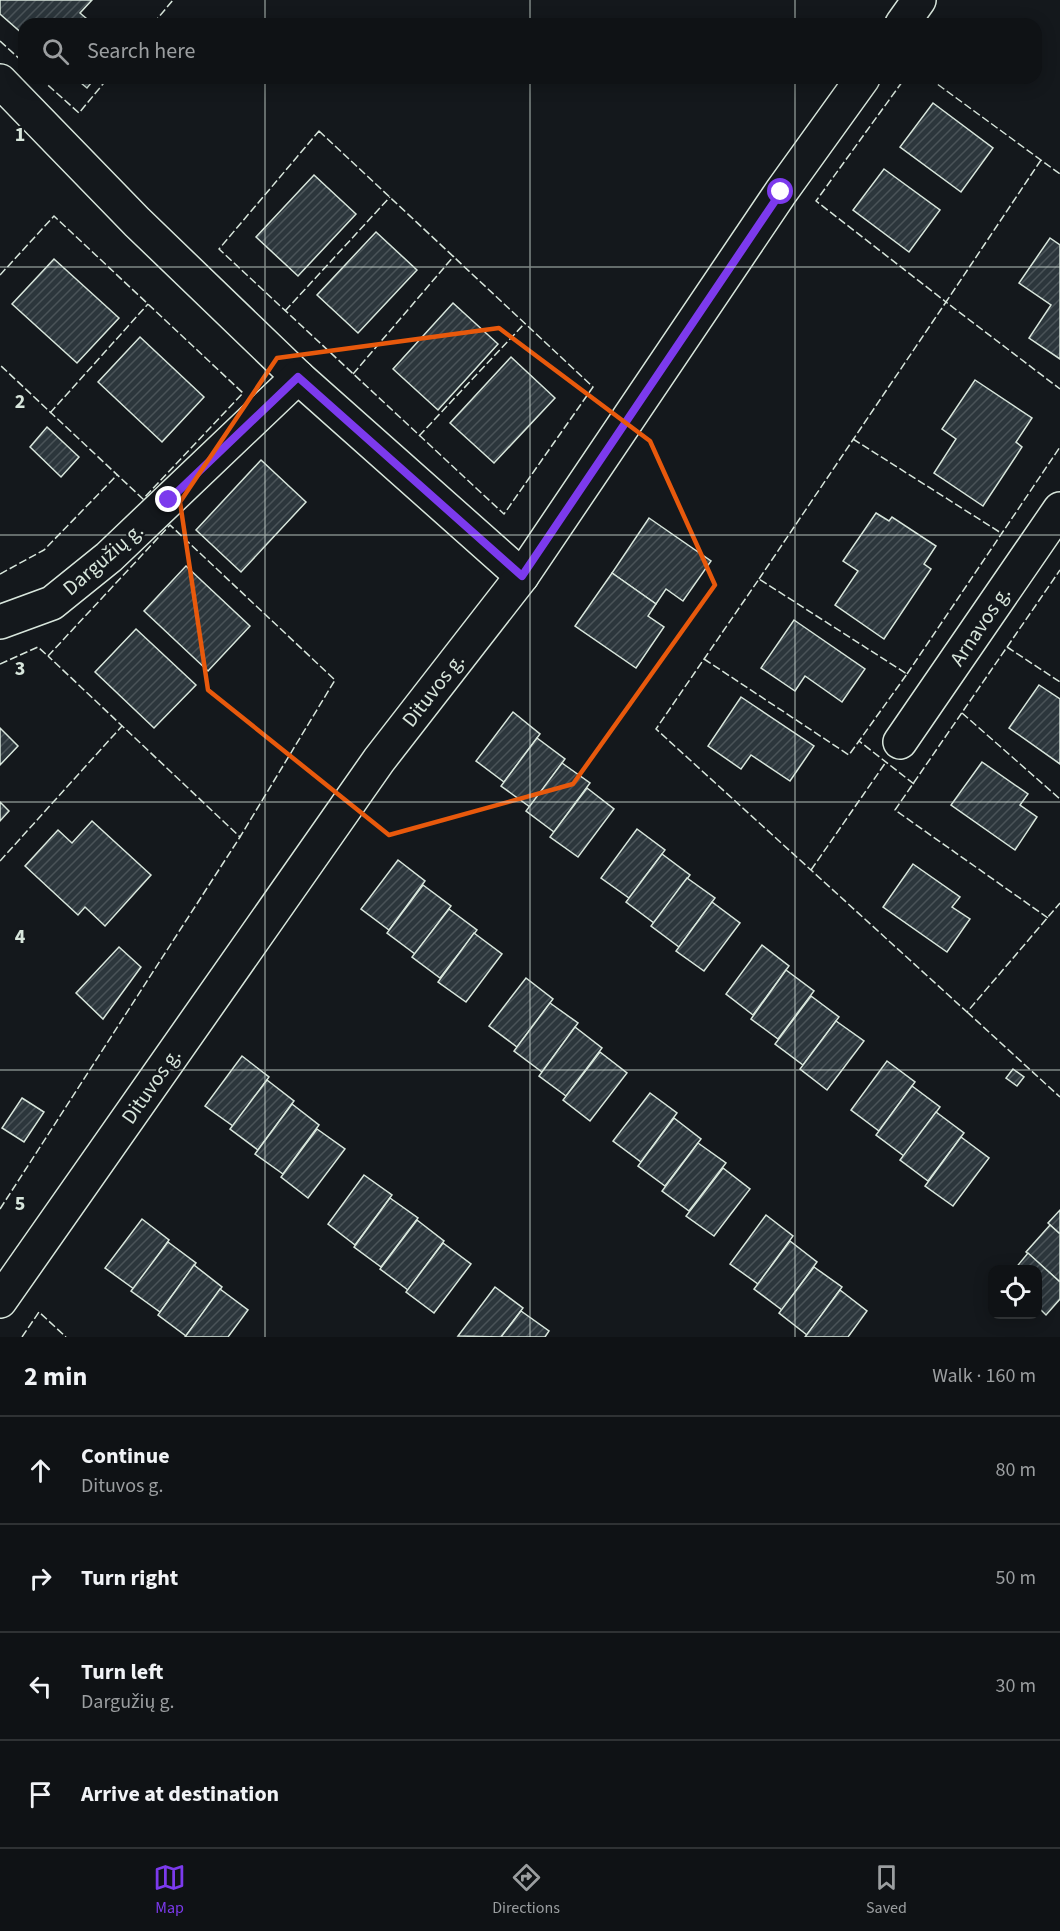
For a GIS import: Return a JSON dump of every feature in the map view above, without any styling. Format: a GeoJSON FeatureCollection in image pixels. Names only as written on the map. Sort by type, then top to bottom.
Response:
{"type":"FeatureCollection","features":[{"type":"Feature","properties":{"kind":"street"},"geometry":{"type":"LineString","coordinates":[[906,18],[919,0]]}},
{"type":"Feature","properties":{"kind":"street"},"geometry":{"type":"LineString","coordinates":[[0,81],[137,222],[298,377],[522,576]]}},
{"type":"Feature","properties":{"kind":"street","name":"Dituvos g."},"geometry":{"type":"LineString","coordinates":[[0,1301],[379,760],[522,576],[781,192],[859,84]]}},
{"type":"Feature","properties":{"kind":"street","name":"Dargužių g."},"geometry":{"type":"LineString","coordinates":[[0,622],[52,603],[110,557],[298,377]]}},
{"type":"Feature","properties":{"kind":"street","name":"Arnavos g."},"geometry":{"type":"LineString","coordinates":[[900,742],[1060,509]]}},
{"type":"Feature","properties":{"kind":"highlighted area"},"geometry":{"type":"Polygon","coordinates":[[[499,328],[650,441],[715,585],[573,784],[389,835],[208,690],[180,502],[277,358],[499,328]]]}},
{"type":"Feature","properties":{"kind":"building"},"geometry":{"type":"Polygon","coordinates":[[[0,0],[92,0],[80,13],[86,18],[18,18],[18,30],[0,14],[0,0]]]}},
{"type":"Feature","properties":{"kind":"building"},"geometry":{"type":"Polygon","coordinates":[[[933,103],[993,148],[961,192],[900,147],[933,103]]]}},
{"type":"Feature","properties":{"kind":"building"},"geometry":{"type":"Polygon","coordinates":[[[884,169],[940,210],[909,252],[853,210],[884,169]]]}},
{"type":"Feature","properties":{"kind":"building"},"geometry":{"type":"Polygon","coordinates":[[[314,175],[356,214],[298,276],[256,237],[314,175]]]}},
{"type":"Feature","properties":{"kind":"building"},"geometry":{"type":"Polygon","coordinates":[[[376,232],[417,270],[358,333],[317,295],[376,232]]]}},
{"type":"Feature","properties":{"kind":"building"},"geometry":{"type":"Polygon","coordinates":[[[1050,238],[1060,245],[1060,359],[1029,338],[1051,305],[1019,283],[1050,238]]]}},
{"type":"Feature","properties":{"kind":"building"},"geometry":{"type":"Polygon","coordinates":[[[54,259],[119,318],[77,363],[12,304],[54,259]]]}},
{"type":"Feature","properties":{"kind":"building"},"geometry":{"type":"Polygon","coordinates":[[[453,303],[498,344],[438,410],[393,369],[453,303]]]}},
{"type":"Feature","properties":{"kind":"building"},"geometry":{"type":"Polygon","coordinates":[[[140,337],[204,397],[162,442],[98,382],[140,337]]]}},
{"type":"Feature","properties":{"kind":"building"},"geometry":{"type":"Polygon","coordinates":[[[511,357],[555,398],[494,463],[450,423],[511,357]]]}},
{"type":"Feature","properties":{"kind":"building"},"geometry":{"type":"Polygon","coordinates":[[[975,380],[1032,418],[1016,442],[1022,447],[983,506],[934,473],[956,439],[942,429],[975,380]]]}},
{"type":"Feature","properties":{"kind":"building"},"geometry":{"type":"Polygon","coordinates":[[[47,427],[79,457],[61,477],[30,447],[47,427]]]}},
{"type":"Feature","properties":{"kind":"building"},"geometry":{"type":"Polygon","coordinates":[[[261,460],[306,502],[241,572],[196,530],[261,460]]]}},
{"type":"Feature","properties":{"kind":"building"},"geometry":{"type":"Polygon","coordinates":[[[876,513],[889,521],[892,517],[936,546],[924,564],[931,569],[884,639],[835,605],[858,571],[843,561],[876,513]]]}},
{"type":"Feature","properties":{"kind":"building"},"geometry":{"type":"Polygon","coordinates":[[[649,518],[711,561],[683,601],[666,589],[656,604],[612,573],[649,518]]]}},
{"type":"Feature","properties":{"kind":"building"},"geometry":{"type":"Polygon","coordinates":[[[186,566],[250,626],[208,671],[144,611],[186,566]]]}},
{"type":"Feature","properties":{"kind":"building"},"geometry":{"type":"Polygon","coordinates":[[[612,573],[656,604],[648,616],[664,627],[636,668],[575,626],[612,573]]]}},
{"type":"Feature","properties":{"kind":"building"},"geometry":{"type":"Polygon","coordinates":[[[794,620],[865,669],[842,702],[805,676],[795,691],[761,668],[794,620]]]}},
{"type":"Feature","properties":{"kind":"building"},"geometry":{"type":"Polygon","coordinates":[[[136,629],[196,685],[154,728],[95,672],[136,629]]]}},
{"type":"Feature","properties":{"kind":"building"},"geometry":{"type":"Polygon","coordinates":[[[1039,685],[1060,699],[1060,764],[1009,728],[1039,685]]]}},
{"type":"Feature","properties":{"kind":"building"},"geometry":{"type":"Polygon","coordinates":[[[741,697],[814,746],[790,781],[751,755],[741,769],[708,746],[741,697]]]}},
{"type":"Feature","properties":{"kind":"building"},"geometry":{"type":"Polygon","coordinates":[[[513,712],[540,734],[504,782],[476,761],[513,712]]]}},
{"type":"Feature","properties":{"kind":"building"},"geometry":{"type":"Polygon","coordinates":[[[0,728],[18,746],[0,765],[0,728]]]}},
{"type":"Feature","properties":{"kind":"building"},"geometry":{"type":"Polygon","coordinates":[[[537,738],[565,759],[530,807],[501,786],[537,738]]]}},
{"type":"Feature","properties":{"kind":"building"},"geometry":{"type":"Polygon","coordinates":[[[982,762],[1028,794],[1020,805],[1037,817],[1015,850],[951,805],[982,762]]]}},
{"type":"Feature","properties":{"kind":"building"},"geometry":{"type":"Polygon","coordinates":[[[562,763],[590,783],[554,832],[526,811],[562,763]]]}},
{"type":"Feature","properties":{"kind":"building"},"geometry":{"type":"Polygon","coordinates":[[[587,788],[614,809],[578,857],[550,837],[587,788]]]}},
{"type":"Feature","properties":{"kind":"building"},"geometry":{"type":"Polygon","coordinates":[[[0,802],[9,811],[0,821],[0,802]]]}},
{"type":"Feature","properties":{"kind":"building"},"geometry":{"type":"Polygon","coordinates":[[[92,821],[151,875],[105,926],[85,907],[78,915],[25,866],[58,830],[72,843],[92,821]]]}},
{"type":"Feature","properties":{"kind":"building"},"geometry":{"type":"Polygon","coordinates":[[[637,829],[665,850],[629,898],[601,878],[637,829]]]}},
{"type":"Feature","properties":{"kind":"building"},"geometry":{"type":"Polygon","coordinates":[[[662,854],[690,875],[654,923],[626,902],[662,854]]]}},
{"type":"Feature","properties":{"kind":"building"},"geometry":{"type":"Polygon","coordinates":[[[398,860],[425,881],[389,930],[361,909],[398,860]]]}},
{"type":"Feature","properties":{"kind":"building"},"geometry":{"type":"Polygon","coordinates":[[[913,864],[960,897],[952,907],[970,919],[947,952],[883,907],[913,864]]]}},
{"type":"Feature","properties":{"kind":"building"},"geometry":{"type":"Polygon","coordinates":[[[687,878],[715,898],[679,947],[651,926],[687,878]]]}},
{"type":"Feature","properties":{"kind":"building"},"geometry":{"type":"Polygon","coordinates":[[[423,885],[451,906],[415,954],[387,933],[423,885]]]}},
{"type":"Feature","properties":{"kind":"building"},"geometry":{"type":"Polygon","coordinates":[[[712,902],[740,923],[704,971],[676,951],[712,902]]]}},
{"type":"Feature","properties":{"kind":"building"},"geometry":{"type":"Polygon","coordinates":[[[449,909],[477,930],[440,978],[412,957],[449,909]]]}},
{"type":"Feature","properties":{"kind":"building"},"geometry":{"type":"Polygon","coordinates":[[[474,933],[502,954],[466,1002],[438,982],[474,933]]]}},
{"type":"Feature","properties":{"kind":"building"},"geometry":{"type":"Polygon","coordinates":[[[762,945],[789,966],[753,1015],[726,994],[762,945]]]}},
{"type":"Feature","properties":{"kind":"building"},"geometry":{"type":"Polygon","coordinates":[[[119,947],[141,967],[103,1019],[76,993],[119,947]]]}},
{"type":"Feature","properties":{"kind":"building"},"geometry":{"type":"Polygon","coordinates":[[[786,970],[814,991],[778,1039],[751,1019],[786,970]]]}},
{"type":"Feature","properties":{"kind":"building"},"geometry":{"type":"Polygon","coordinates":[[[526,978],[553,999],[517,1047],[489,1026],[526,978]]]}},
{"type":"Feature","properties":{"kind":"building"},"geometry":{"type":"Polygon","coordinates":[[[811,996],[839,1017],[803,1065],[775,1044],[811,996]]]}},
{"type":"Feature","properties":{"kind":"building"},"geometry":{"type":"Polygon","coordinates":[[[550,1003],[578,1023],[542,1072],[514,1051],[550,1003]]]}},
{"type":"Feature","properties":{"kind":"building"},"geometry":{"type":"Polygon","coordinates":[[[836,1021],[864,1041],[827,1090],[800,1069],[836,1021]]]}},
{"type":"Feature","properties":{"kind":"building"},"geometry":{"type":"Polygon","coordinates":[[[575,1027],[602,1048],[566,1096],[539,1076],[575,1027]]]}},
{"type":"Feature","properties":{"kind":"building"},"geometry":{"type":"Polygon","coordinates":[[[600,1052],[627,1073],[590,1121],[563,1100],[600,1052]]]}},
{"type":"Feature","properties":{"kind":"building"},"geometry":{"type":"Polygon","coordinates":[[[242,1056],[269,1077],[233,1126],[205,1106],[242,1056]]]}},
{"type":"Feature","properties":{"kind":"building"},"geometry":{"type":"Polygon","coordinates":[[[887,1061],[915,1082],[879,1131],[851,1110],[887,1061]]]}},
{"type":"Feature","properties":{"kind":"building"},"geometry":{"type":"Polygon","coordinates":[[[1013,1069],[1024,1077],[1017,1086],[1006,1078],[1013,1069]]]}},
{"type":"Feature","properties":{"kind":"building"},"geometry":{"type":"Polygon","coordinates":[[[267,1080],[294,1101],[258,1150],[230,1129],[267,1080]]]}},
{"type":"Feature","properties":{"kind":"building"},"geometry":{"type":"Polygon","coordinates":[[[912,1086],[940,1107],[904,1156],[876,1135],[912,1086]]]}},
{"type":"Feature","properties":{"kind":"building"},"geometry":{"type":"Polygon","coordinates":[[[650,1093],[677,1113],[641,1162],[613,1141],[650,1093]]]}},
{"type":"Feature","properties":{"kind":"building"},"geometry":{"type":"Polygon","coordinates":[[[22,1098],[44,1112],[24,1142],[2,1128],[22,1098]]]}},
{"type":"Feature","properties":{"kind":"building"},"geometry":{"type":"Polygon","coordinates":[[[292,1104],[319,1125],[283,1174],[255,1154],[292,1104]]]}},
{"type":"Feature","properties":{"kind":"building"},"geometry":{"type":"Polygon","coordinates":[[[936,1112],[964,1133],[928,1181],[900,1160],[936,1112]]]}},
{"type":"Feature","properties":{"kind":"building"},"geometry":{"type":"Polygon","coordinates":[[[674,1118],[701,1139],[665,1186],[638,1166],[674,1118]]]}},
{"type":"Feature","properties":{"kind":"building"},"geometry":{"type":"Polygon","coordinates":[[[317,1129],[345,1149],[308,1198],[281,1177],[317,1129]]]}},
{"type":"Feature","properties":{"kind":"building"},"geometry":{"type":"Polygon","coordinates":[[[961,1137],[989,1158],[953,1206],[925,1186],[961,1137]]]}},
{"type":"Feature","properties":{"kind":"building"},"geometry":{"type":"Polygon","coordinates":[[[698,1143],[726,1163],[689,1211],[662,1191],[698,1143]]]}},
{"type":"Feature","properties":{"kind":"building"},"geometry":{"type":"Polygon","coordinates":[[[723,1168],[750,1189],[714,1236],[686,1216],[723,1168]]]}},
{"type":"Feature","properties":{"kind":"building"},"geometry":{"type":"Polygon","coordinates":[[[364,1175],[392,1195],[355,1245],[328,1224],[364,1175]]]}},
{"type":"Feature","properties":{"kind":"building"},"geometry":{"type":"Polygon","coordinates":[[[390,1198],[418,1218],[381,1267],[354,1247],[390,1198]]]}},
{"type":"Feature","properties":{"kind":"building"},"geometry":{"type":"Polygon","coordinates":[[[1060,1210],[1060,1234],[1048,1223],[1060,1210]]]}},
{"type":"Feature","properties":{"kind":"building"},"geometry":{"type":"Polygon","coordinates":[[[766,1215],[793,1236],[758,1284],[730,1264],[766,1215]]]}},
{"type":"Feature","properties":{"kind":"building"},"geometry":{"type":"Polygon","coordinates":[[[142,1219],[169,1240],[134,1289],[105,1268],[142,1219]]]}},
{"type":"Feature","properties":{"kind":"building"},"geometry":{"type":"Polygon","coordinates":[[[417,1220],[444,1241],[408,1290],[380,1269],[417,1220]]]}},
{"type":"Feature","properties":{"kind":"building"},"geometry":{"type":"Polygon","coordinates":[[[1050,1225],[1060,1234],[1060,1282],[1042,1265],[1026,1252],[1050,1225]]]}},
{"type":"Feature","properties":{"kind":"building"},"geometry":{"type":"Polygon","coordinates":[[[790,1241],[817,1262],[782,1310],[754,1289],[790,1241]]]}},
{"type":"Feature","properties":{"kind":"building"},"geometry":{"type":"Polygon","coordinates":[[[168,1242],[196,1263],[160,1312],[131,1291],[168,1242]]]}},
{"type":"Feature","properties":{"kind":"building"},"geometry":{"type":"Polygon","coordinates":[[[443,1243],[471,1264],[434,1313],[406,1292],[443,1243]]]}},
{"type":"Feature","properties":{"kind":"building"},"geometry":{"type":"Polygon","coordinates":[[[1028,1253],[1041,1265],[1018,1265],[1028,1253]]]}},
{"type":"Feature","properties":{"kind":"building"},"geometry":{"type":"Polygon","coordinates":[[[194,1265],[222,1287],[186,1336],[158,1315],[194,1265]]]}},
{"type":"Feature","properties":{"kind":"building"},"geometry":{"type":"Polygon","coordinates":[[[1042,1266],[1060,1282],[1060,1299],[1046,1315],[1042,1311],[1042,1266]]]}},
{"type":"Feature","properties":{"kind":"building"},"geometry":{"type":"Polygon","coordinates":[[[814,1267],[842,1287],[807,1335],[779,1313],[814,1267]]]}},
{"type":"Feature","properties":{"kind":"building"},"geometry":{"type":"Polygon","coordinates":[[[495,1287],[523,1308],[501,1337],[458,1336],[495,1287]]]}},
{"type":"Feature","properties":{"kind":"building"},"geometry":{"type":"Polygon","coordinates":[[[220,1289],[248,1310],[228,1337],[185,1337],[220,1289]]]}},
{"type":"Feature","properties":{"kind":"building"},"geometry":{"type":"Polygon","coordinates":[[[840,1290],[867,1311],[848,1337],[805,1337],[840,1290]]]}},
{"type":"Feature","properties":{"kind":"building"},"geometry":{"type":"Polygon","coordinates":[[[521,1311],[549,1331],[545,1337],[501,1337],[521,1311]]]}},
{"type":"Feature","properties":{"kind":"fence"},"geometry":{"type":"LineString","coordinates":[[158,18],[173,0]]}},
{"type":"Feature","properties":{"kind":"fence"},"geometry":{"type":"LineString","coordinates":[[0,41],[18,58]]}},
{"type":"Feature","properties":{"kind":"fence"},"geometry":{"type":"LineString","coordinates":[[47,84],[79,113],[103,84]]}},
{"type":"Feature","properties":{"kind":"fence"},"geometry":{"type":"LineString","coordinates":[[759,579],[946,302],[816,201],[901,84]]}},
{"type":"Feature","properties":{"kind":"fence"},"geometry":{"type":"LineString","coordinates":[[937,84],[1060,174]]}},
{"type":"Feature","properties":{"kind":"fence"},"geometry":{"type":"LineString","coordinates":[[319,131],[593,387],[504,514],[219,249],[319,131]]}},
{"type":"Feature","properties":{"kind":"fence"},"geometry":{"type":"LineString","coordinates":[[1041,160],[946,302],[1060,389]]}},
{"type":"Feature","properties":{"kind":"fence"},"geometry":{"type":"LineString","coordinates":[[285,311],[390,197]]}},
{"type":"Feature","properties":{"kind":"fence"},"geometry":{"type":"LineString","coordinates":[[0,275],[54,216],[243,393],[143,499],[0,365]]}},
{"type":"Feature","properties":{"kind":"fence"},"geometry":{"type":"LineString","coordinates":[[353,374],[454,256]]}},
{"type":"Feature","properties":{"kind":"fence"},"geometry":{"type":"LineString","coordinates":[[50,413],[148,304]]}},
{"type":"Feature","properties":{"kind":"fence"},"geometry":{"type":"LineString","coordinates":[[419,436],[525,323]]}},
{"type":"Feature","properties":{"kind":"fence"},"geometry":{"type":"LineString","coordinates":[[853,439],[1001,533]]}},
{"type":"Feature","properties":{"kind":"fence"},"geometry":{"type":"LineString","coordinates":[[907,674],[1060,447]]}},
{"type":"Feature","properties":{"kind":"fence"},"geometry":{"type":"LineString","coordinates":[[0,574],[44,550],[117,475]]}},
{"type":"Feature","properties":{"kind":"fence"},"geometry":{"type":"LineString","coordinates":[[0,664],[38,647],[48,656],[170,525],[335,680],[240,837],[48,656]]}},
{"type":"Feature","properties":{"kind":"fence"},"geometry":{"type":"LineString","coordinates":[[1048,918],[895,810],[1060,570]]}},
{"type":"Feature","properties":{"kind":"fence"},"geometry":{"type":"LineString","coordinates":[[914,784],[859,741],[907,674],[759,579],[656,729],[967,1012],[1060,903]]}},
{"type":"Feature","properties":{"kind":"fence"},"geometry":{"type":"LineString","coordinates":[[1007,647],[1060,682]]}},
{"type":"Feature","properties":{"kind":"fence"},"geometry":{"type":"LineString","coordinates":[[704,659],[849,755],[859,741]]}},
{"type":"Feature","properties":{"kind":"fence"},"geometry":{"type":"LineString","coordinates":[[962,713],[1060,799]]}},
{"type":"Feature","properties":{"kind":"fence"},"geometry":{"type":"LineString","coordinates":[[0,861],[122,726]]}},
{"type":"Feature","properties":{"kind":"fence"},"geometry":{"type":"LineString","coordinates":[[811,870],[886,762]]}},
{"type":"Feature","properties":{"kind":"fence"},"geometry":{"type":"LineString","coordinates":[[0,1209],[240,837]]}},
{"type":"Feature","properties":{"kind":"fence"},"geometry":{"type":"LineString","coordinates":[[967,1012],[1060,1097]]}},
{"type":"Feature","properties":{"kind":"fence"},"geometry":{"type":"LineString","coordinates":[[22,1337],[39,1312],[66,1337]]}},
{"type":"Feature","properties":{"kind":"route"},"geometry":{"type":"LineString","coordinates":[[169,500],[298,377],[522,576],[781,192]]}}]}
